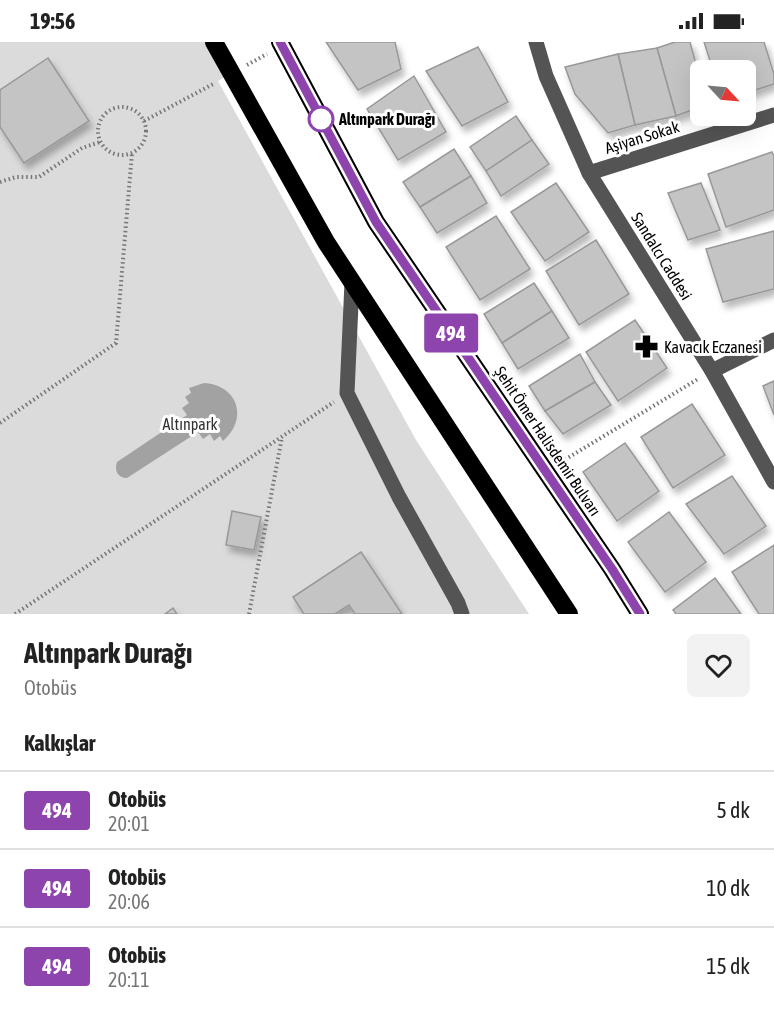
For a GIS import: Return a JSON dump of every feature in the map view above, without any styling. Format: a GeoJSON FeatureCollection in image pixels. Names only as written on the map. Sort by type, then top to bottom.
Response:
{"type":"FeatureCollection","features":[{"type":"Feature","properties":{"kind":"highway"},"geometry":{"type":"LineString","coordinates":[[214,42],[326,242],[569,614]]}},
{"type":"Feature","properties":{"kind":"highway","name":"Şehit Ömer Halisdemir Bulvarı"},"geometry":{"type":"LineString","coordinates":[[279,42],[376,222],[612,569],[640,614]]}},
{"type":"Feature","properties":{"kind":"street","name":"Sandalcı Caddesi"},"geometry":{"type":"LineString","coordinates":[[536,42],[546,76],[589,173],[712,371],[774,482]]}},
{"type":"Feature","properties":{"kind":"street","name":"Aşiyan Sokak"},"geometry":{"type":"LineString","coordinates":[[589,173],[774,115]]}},
{"type":"Feature","properties":{"kind":"street"},"geometry":{"type":"LineString","coordinates":[[352,282],[347,393],[399,497],[459,603],[462,614]]}},
{"type":"Feature","properties":{"kind":"street"},"geometry":{"type":"LineString","coordinates":[[712,371],[774,340]]}},
{"type":"Feature","properties":{"kind":"path"},"geometry":{"type":"LineString","coordinates":[[144,121],[202,90]]}},
{"type":"Feature","properties":{"kind":"path"},"geometry":{"type":"LineString","coordinates":[[0,423],[116,343],[132,153],[145,140],[146,133],[144,121],[136,111],[118,107],[112,109],[99,123],[100,142],[114,154],[132,153]]}},
{"type":"Feature","properties":{"kind":"path"},"geometry":{"type":"LineString","coordinates":[[0,182],[16,177],[39,177],[82,148],[100,142]]}},
{"type":"Feature","properties":{"kind":"path"},"geometry":{"type":"LineString","coordinates":[[545,472],[712,371]]}},
{"type":"Feature","properties":{"kind":"path"},"geometry":{"type":"LineString","coordinates":[[15,614],[347,393]]}},
{"type":"Feature","properties":{"kind":"path"},"geometry":{"type":"LineString","coordinates":[[249,614],[282,436]]}},
{"type":"Feature","properties":{"kind":"green space","name":"Altınpark"},"geometry":{"type":"Polygon","coordinates":[[[0,42],[214,42],[231,73],[218,81],[416,440],[529,614],[0,614],[0,42]]]}},
{"type":"Feature","properties":{"kind":"shaded area"},"geometry":{"type":"Polygon","coordinates":[[[204,383],[216,385],[225,390],[236,404],[236,423],[223,441],[220,436],[214,441],[210,434],[203,439],[198,432],[127,478],[119,475],[116,468],[117,462],[187,415],[182,408],[189,403],[185,397],[191,393],[189,388],[204,383]]]}},
{"type":"Feature","properties":{"kind":"building"},"geometry":{"type":"Polygon","coordinates":[[[326,42],[395,42],[401,69],[358,90],[326,42]]]}},
{"type":"Feature","properties":{"kind":"building"},"geometry":{"type":"Polygon","coordinates":[[[675,42],[690,42],[695,60],[690,60],[690,111],[676,116],[657,48],[675,42]]]}},
{"type":"Feature","properties":{"kind":"building"},"geometry":{"type":"Polygon","coordinates":[[[704,42],[764,42],[774,74],[774,84],[756,90],[756,60],[710,60],[704,42]]]}},
{"type":"Feature","properties":{"kind":"building"},"geometry":{"type":"Polygon","coordinates":[[[478,47],[508,102],[462,126],[426,71],[478,47]]]}},
{"type":"Feature","properties":{"kind":"building"},"geometry":{"type":"Polygon","coordinates":[[[657,48],[676,116],[635,125],[618,54],[657,48]]]}},
{"type":"Feature","properties":{"kind":"building"},"geometry":{"type":"Polygon","coordinates":[[[618,54],[635,125],[608,133],[575,94],[565,67],[618,54]]]}},
{"type":"Feature","properties":{"kind":"building"},"geometry":{"type":"Polygon","coordinates":[[[48,58],[89,121],[24,163],[0,127],[0,90],[48,58]]]}},
{"type":"Feature","properties":{"kind":"building"},"geometry":{"type":"Polygon","coordinates":[[[414,76],[446,132],[398,160],[367,109],[414,76]]]}},
{"type":"Feature","properties":{"kind":"building"},"geometry":{"type":"Polygon","coordinates":[[[516,116],[532,140],[486,171],[470,147],[516,116]]]}},
{"type":"Feature","properties":{"kind":"building"},"geometry":{"type":"Polygon","coordinates":[[[532,140],[549,164],[501,196],[486,171],[532,140]]]}},
{"type":"Feature","properties":{"kind":"building"},"geometry":{"type":"Polygon","coordinates":[[[454,149],[471,176],[420,207],[403,182],[454,149]]]}},
{"type":"Feature","properties":{"kind":"building"},"geometry":{"type":"Polygon","coordinates":[[[772,152],[774,156],[774,210],[726,227],[708,174],[772,152]]]}},
{"type":"Feature","properties":{"kind":"building"},"geometry":{"type":"Polygon","coordinates":[[[471,176],[487,203],[437,233],[420,207],[471,176]]]}},
{"type":"Feature","properties":{"kind":"building"},"geometry":{"type":"Polygon","coordinates":[[[556,183],[589,232],[545,261],[511,212],[556,183]]]}},
{"type":"Feature","properties":{"kind":"building"},"geometry":{"type":"Polygon","coordinates":[[[701,183],[720,230],[688,240],[668,193],[701,183]]]}},
{"type":"Feature","properties":{"kind":"building"},"geometry":{"type":"Polygon","coordinates":[[[496,216],[530,269],[480,300],[446,247],[496,216]]]}},
{"type":"Feature","properties":{"kind":"building"},"geometry":{"type":"Polygon","coordinates":[[[774,231],[774,289],[723,302],[706,249],[774,231]]]}},
{"type":"Feature","properties":{"kind":"building"},"geometry":{"type":"Polygon","coordinates":[[[596,240],[629,294],[579,325],[546,271],[596,240]]]}},
{"type":"Feature","properties":{"kind":"building"},"geometry":{"type":"Polygon","coordinates":[[[534,283],[552,311],[502,343],[484,314],[534,283]]]}},
{"type":"Feature","properties":{"kind":"building"},"geometry":{"type":"Polygon","coordinates":[[[552,311],[569,338],[518,369],[502,343],[552,311]]]}},
{"type":"Feature","properties":{"kind":"building"},"geometry":{"type":"Polygon","coordinates":[[[635,320],[667,368],[618,401],[586,352],[635,320]]]}},
{"type":"Feature","properties":{"kind":"building"},"geometry":{"type":"Polygon","coordinates":[[[580,354],[595,382],[545,411],[529,386],[580,354]]]}},
{"type":"Feature","properties":{"kind":"building"},"geometry":{"type":"Polygon","coordinates":[[[774,381],[774,415],[763,386],[774,381]]]}},
{"type":"Feature","properties":{"kind":"building"},"geometry":{"type":"Polygon","coordinates":[[[595,382],[611,405],[563,434],[545,411],[595,382]]]}},
{"type":"Feature","properties":{"kind":"building"},"geometry":{"type":"Polygon","coordinates":[[[692,404],[725,455],[673,488],[641,437],[692,404]]]}},
{"type":"Feature","properties":{"kind":"building"},"geometry":{"type":"Polygon","coordinates":[[[625,443],[659,491],[617,521],[583,472],[625,443]]]}},
{"type":"Feature","properties":{"kind":"building"},"geometry":{"type":"Polygon","coordinates":[[[732,476],[766,526],[724,554],[686,504],[732,476]]]}},
{"type":"Feature","properties":{"kind":"building"},"geometry":{"type":"Polygon","coordinates":[[[232,511],[261,517],[254,550],[226,545],[232,511]]]}},
{"type":"Feature","properties":{"kind":"building"},"geometry":{"type":"Polygon","coordinates":[[[669,512],[706,562],[665,592],[628,542],[669,512]]]}},
{"type":"Feature","properties":{"kind":"building"},"geometry":{"type":"Polygon","coordinates":[[[774,545],[774,614],[759,614],[732,572],[774,545]]]}},
{"type":"Feature","properties":{"kind":"building"},"geometry":{"type":"Polygon","coordinates":[[[361,552],[402,614],[355,614],[349,605],[335,614],[304,614],[293,597],[361,552]]]}},
{"type":"Feature","properties":{"kind":"building"},"geometry":{"type":"Polygon","coordinates":[[[715,578],[741,614],[676,614],[673,610],[715,578]]]}},
{"type":"Feature","properties":{"kind":"building"},"geometry":{"type":"Polygon","coordinates":[[[173,608],[177,614],[165,614],[173,608]]]}},
{"type":"Feature","properties":{"kind":"bus line","name":"494"},"geometry":{"type":"LineString","coordinates":[[280,42],[376,222],[612,569],[640,614]]}},
{"type":"Feature","properties":{"kind":"place","name":"Altınpark Durağı"},"geometry":{"type":"Point","coordinates":[321,119]}},
{"type":"Feature","properties":{"kind":"place","name":"Kavacık Eczanesi"},"geometry":{"type":"Point","coordinates":[646,347]}}]}
